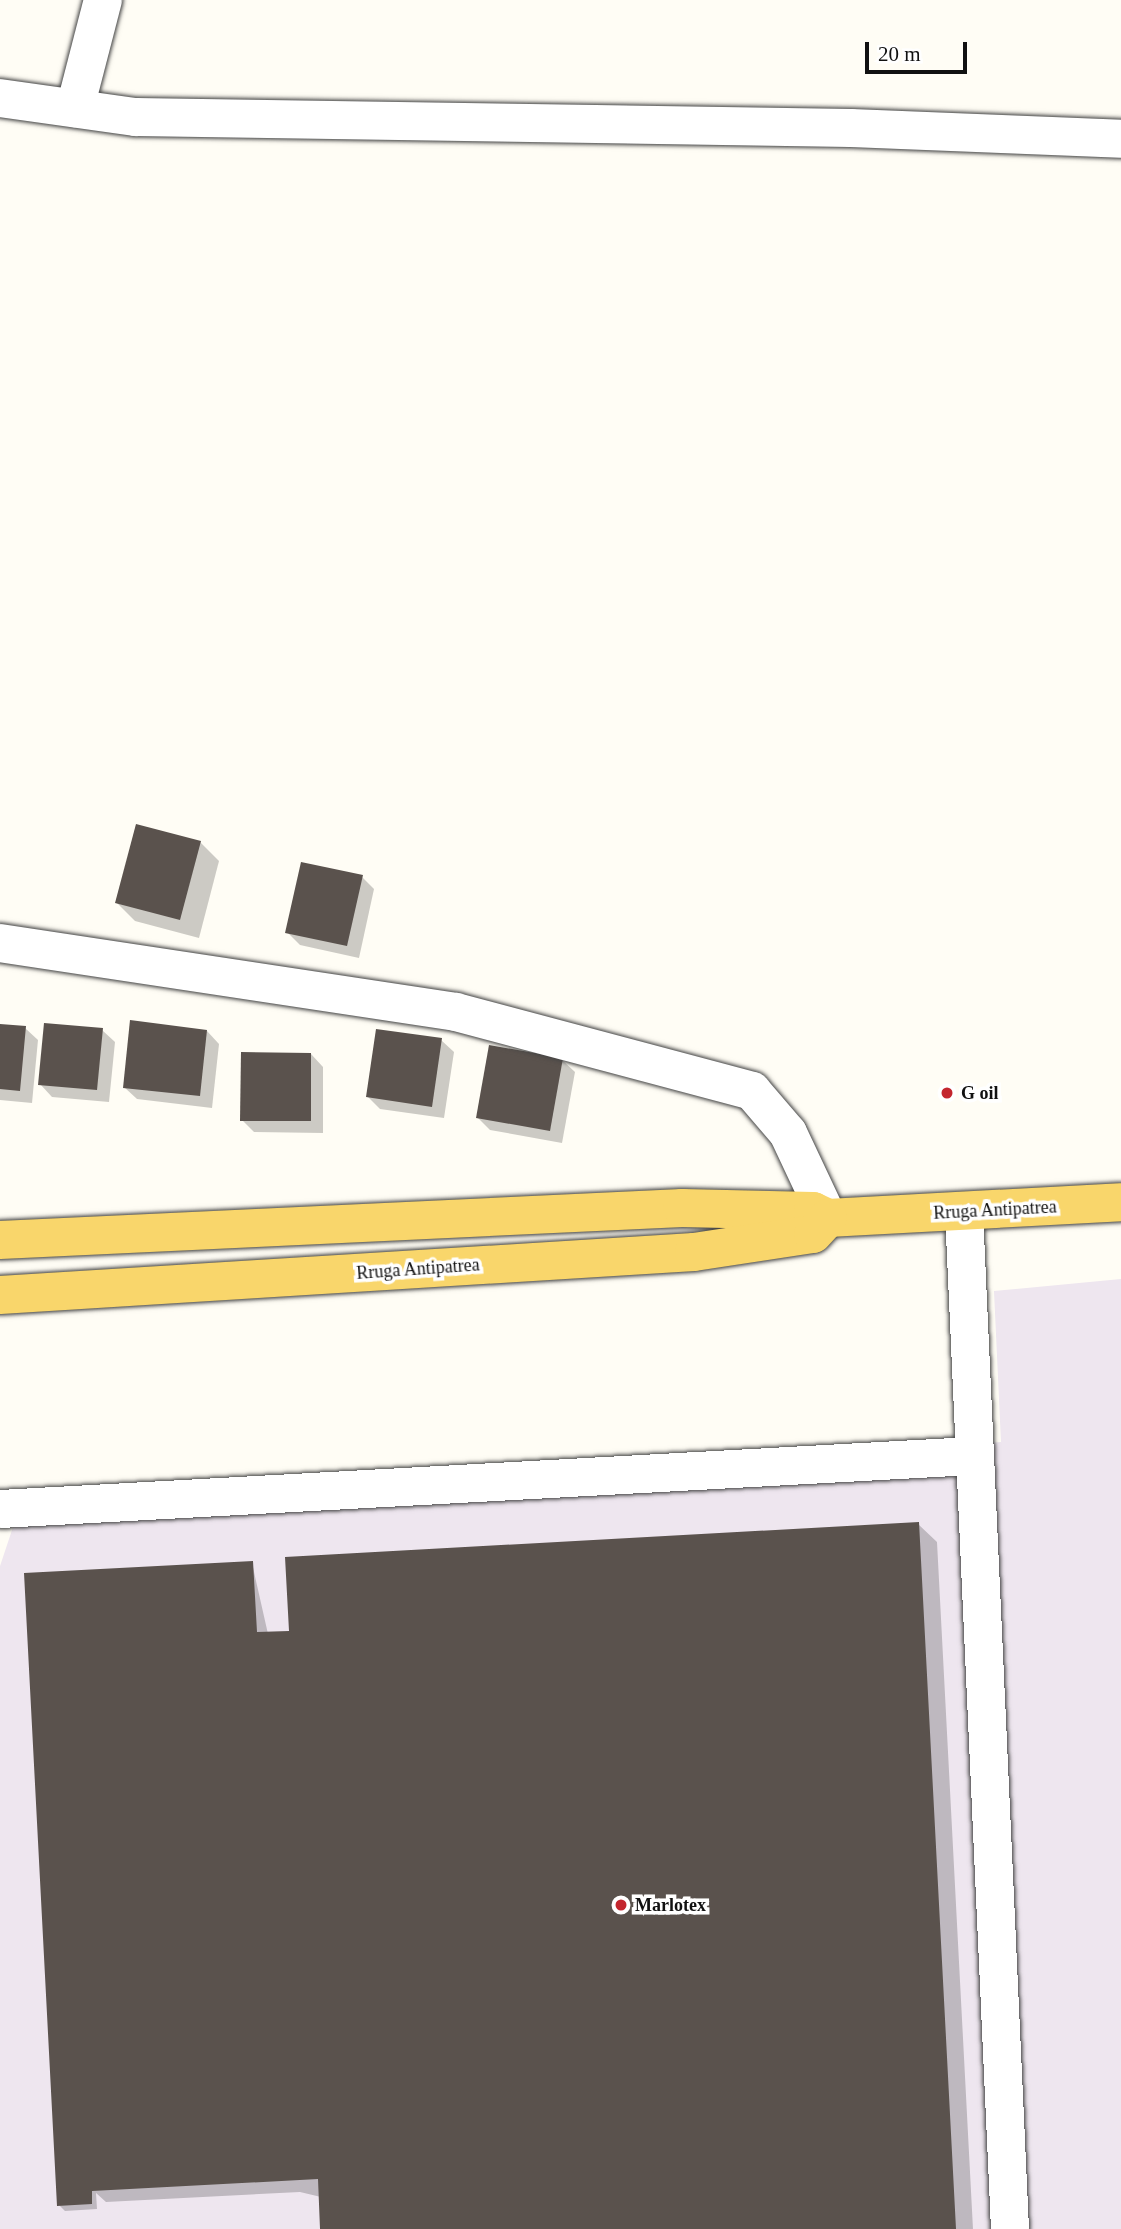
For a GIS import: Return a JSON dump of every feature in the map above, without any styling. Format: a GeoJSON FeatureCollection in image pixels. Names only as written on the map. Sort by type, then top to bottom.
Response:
{"type":"FeatureCollection","features":[{"type":"Feature","properties":{"kind":"main road","name":"Rruga Antipatrea"},"geometry":{"type":"LineString","coordinates":[[0,1240],[682,1208],[813,1211],[828,1218],[1121,1202]]}},
{"type":"Feature","properties":{"kind":"main road","name":"Rruga Antipatrea"},"geometry":{"type":"LineString","coordinates":[[0,1295],[694,1252],[813,1234],[828,1218]]}},
{"type":"Feature","properties":{"kind":"street"},"geometry":{"type":"LineString","coordinates":[[75,108],[103,0]]}},
{"type":"Feature","properties":{"kind":"street"},"geometry":{"type":"LineString","coordinates":[[0,98],[136,117],[850,128],[1121,139]]}},
{"type":"Feature","properties":{"kind":"street"},"geometry":{"type":"LineString","coordinates":[[0,943],[456,1012],[752,1091],[788,1133],[828,1218]]}},
{"type":"Feature","properties":{"kind":"street"},"geometry":{"type":"LineString","coordinates":[[964,1212],[971,1457],[1010,2229]]}},
{"type":"Feature","properties":{"kind":"street"},"geometry":{"type":"LineString","coordinates":[[0,1509],[971,1457]]}},
{"type":"Feature","properties":{"kind":"shaded area"},"geometry":{"type":"Polygon","coordinates":[[[1121,1279],[1121,2229],[0,2229],[0,1566],[15,1521],[1001,1442],[994,1291],[1121,1279]]]}},
{"type":"Feature","properties":{"kind":"building"},"geometry":{"type":"Polygon","coordinates":[[[136,824],[201,841],[180,920],[115,903],[136,824]]]}},
{"type":"Feature","properties":{"kind":"building"},"geometry":{"type":"Polygon","coordinates":[[[301,862],[363,875],[347,946],[285,933],[301,862]]]}},
{"type":"Feature","properties":{"kind":"building"},"geometry":{"type":"Polygon","coordinates":[[[130,1020],[207,1030],[200,1096],[123,1088],[130,1020]]]}},
{"type":"Feature","properties":{"kind":"building"},"geometry":{"type":"Polygon","coordinates":[[[44,1023],[103,1028],[97,1090],[38,1085],[44,1023]]]}},
{"type":"Feature","properties":{"kind":"building"},"geometry":{"type":"Polygon","coordinates":[[[0,1024],[26,1026],[20,1091],[0,1089],[0,1024]]]}},
{"type":"Feature","properties":{"kind":"building"},"geometry":{"type":"Polygon","coordinates":[[[376,1029],[442,1038],[432,1107],[366,1097],[376,1029]]]}},
{"type":"Feature","properties":{"kind":"building"},"geometry":{"type":"Polygon","coordinates":[[[489,1045],[563,1058],[550,1131],[476,1118],[489,1045]]]}},
{"type":"Feature","properties":{"kind":"building"},"geometry":{"type":"Polygon","coordinates":[[[241,1052],[311,1053],[311,1121],[240,1121],[241,1052]]]}},
{"type":"Feature","properties":{"kind":"building","name":"Marlotex"},"geometry":{"type":"Polygon","coordinates":[[[919,1522],[956,2229],[320,2229],[318,2179],[92,2191],[92,2204],[57,2206],[24,1573],[253,1561],[257,1632],[289,1631],[285,1557],[919,1522]]]}},
{"type":"Feature","properties":{"kind":"place","name":"G oil"},"geometry":{"type":"Point","coordinates":[947,1093]}},
{"type":"Feature","properties":{"kind":"place","name":"Marlotex"},"geometry":{"type":"Point","coordinates":[621,1905]}}]}
